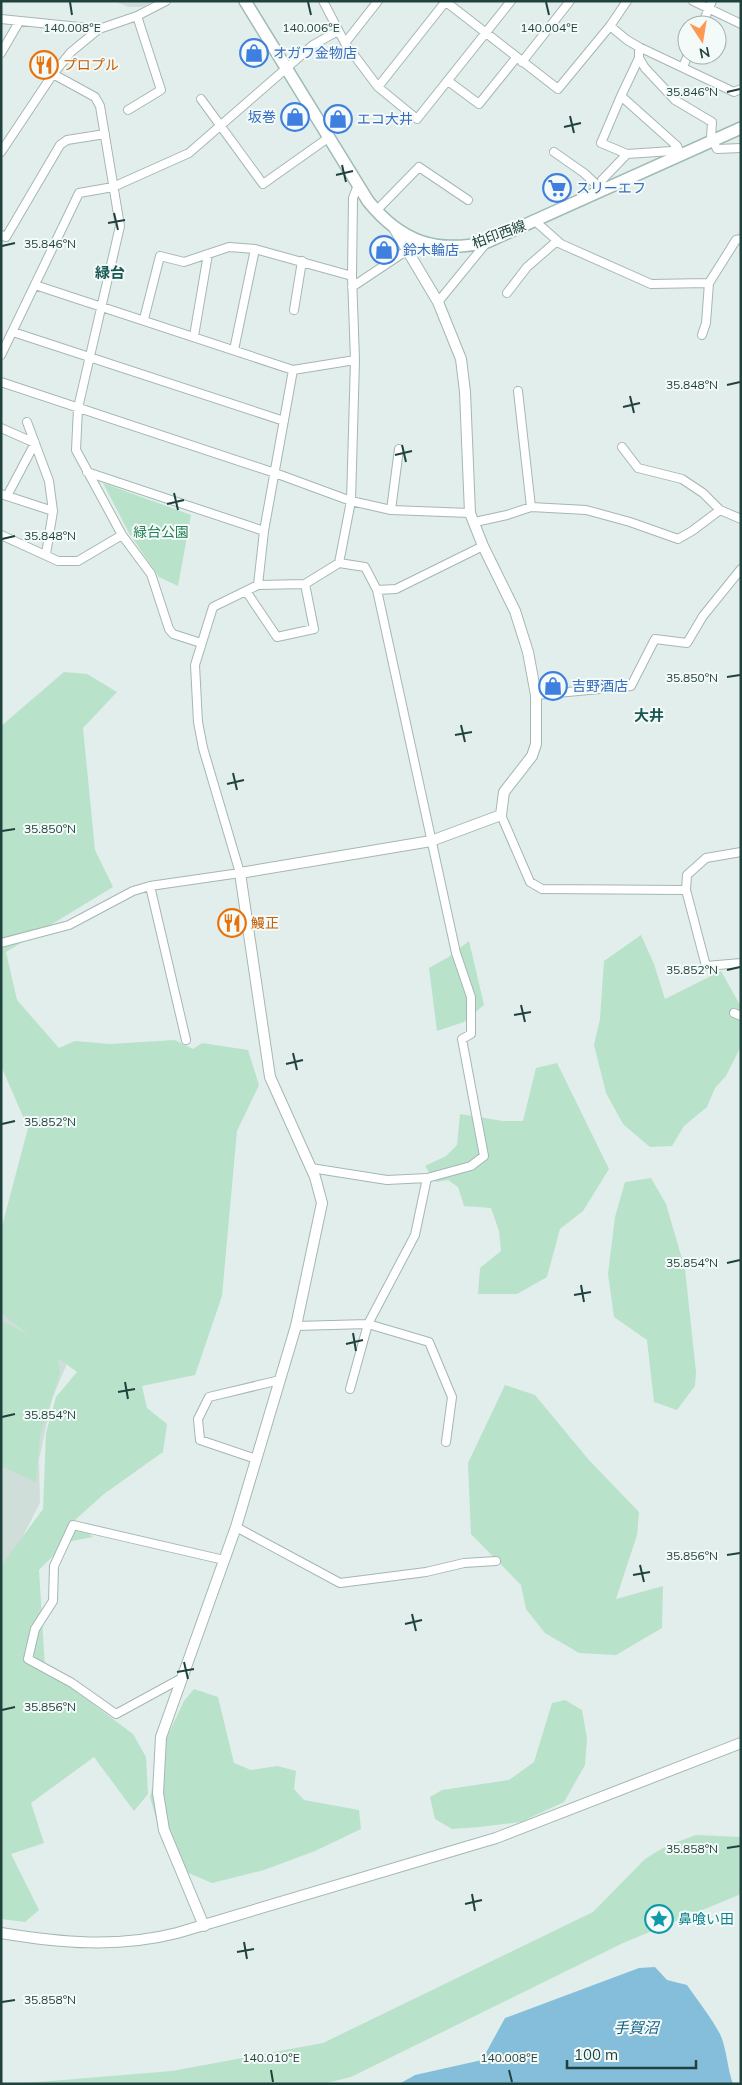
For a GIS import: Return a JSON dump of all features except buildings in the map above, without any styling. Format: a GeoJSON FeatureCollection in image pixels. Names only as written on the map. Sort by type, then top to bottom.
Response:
{"type":"FeatureCollection","features":[{"type":"Feature","properties":{"kind":"main road","name":"柏印西線"},"geometry":{"type":"LineString","coordinates":[[244,1],[328,138],[376,211],[394,228],[418,241],[458,248],[487,242],[602,190],[679,151],[713,141],[741,128]]}},
{"type":"Feature","properties":{"kind":"street"},"geometry":{"type":"LineString","coordinates":[[1,19],[99,28],[138,16],[166,1]]}},
{"type":"Feature","properties":{"kind":"street"},"geometry":{"type":"LineString","coordinates":[[323,1],[345,44],[378,88],[417,119],[510,1]]}},
{"type":"Feature","properties":{"kind":"street"},"geometry":{"type":"LineString","coordinates":[[345,44],[378,1]]}},
{"type":"Feature","properties":{"kind":"street"},"geometry":{"type":"LineString","coordinates":[[378,88],[446,1],[558,90],[610,26],[627,1]]}},
{"type":"Feature","properties":{"kind":"street"},"geometry":{"type":"LineString","coordinates":[[448,81],[479,104],[570,1]]}},
{"type":"Feature","properties":{"kind":"street"},"geometry":{"type":"LineString","coordinates":[[694,1],[710,5],[741,24]]}},
{"type":"Feature","properties":{"kind":"street"},"geometry":{"type":"LineString","coordinates":[[128,110],[161,90],[138,16]]}},
{"type":"Feature","properties":{"kind":"street"},"geometry":{"type":"LineString","coordinates":[[1,53],[19,22]]}},
{"type":"Feature","properties":{"kind":"street"},"geometry":{"type":"LineString","coordinates":[[610,26],[639,47],[734,92],[741,89]]}},
{"type":"Feature","properties":{"kind":"street"},"geometry":{"type":"LineString","coordinates":[[1,152],[53,74],[71,52],[99,28]]}},
{"type":"Feature","properties":{"kind":"street"},"geometry":{"type":"LineString","coordinates":[[1,355],[79,193],[113,187],[188,153],[313,45],[338,31]]}},
{"type":"Feature","properties":{"kind":"street"},"geometry":{"type":"LineString","coordinates":[[639,47],[639,58],[601,143],[627,154],[679,151]]}},
{"type":"Feature","properties":{"kind":"street"},"geometry":{"type":"LineString","coordinates":[[639,58],[645,68],[676,100],[712,122],[711,137],[717,149],[741,148]]}},
{"type":"Feature","properties":{"kind":"street"},"geometry":{"type":"LineString","coordinates":[[53,74],[95,97],[100,106],[120,226],[78,408],[76,450],[122,535],[151,574],[169,629],[173,634],[201,643]]}},
{"type":"Feature","properties":{"kind":"street"},"geometry":{"type":"LineString","coordinates":[[622,96],[679,151]]}},
{"type":"Feature","properties":{"kind":"street"},"geometry":{"type":"LineString","coordinates":[[201,99],[263,184],[328,138]]}},
{"type":"Feature","properties":{"kind":"street"},"geometry":{"type":"LineString","coordinates":[[1,235],[6,237],[60,145],[67,140],[105,134]]}},
{"type":"Feature","properties":{"kind":"street"},"geometry":{"type":"LineString","coordinates":[[554,152],[584,173],[602,190]]}},
{"type":"Feature","properties":{"kind":"street"},"geometry":{"type":"LineString","coordinates":[[602,190],[602,180],[627,154]]}},
{"type":"Feature","properties":{"kind":"street"},"geometry":{"type":"LineString","coordinates":[[376,211],[418,167],[468,200]]}},
{"type":"Feature","properties":{"kind":"street"},"geometry":{"type":"LineString","coordinates":[[339,563],[351,501],[355,360],[352,287],[353,198],[358,185]]}},
{"type":"Feature","properties":{"kind":"street"},"geometry":{"type":"LineString","coordinates":[[535,221],[561,244],[651,284],[709,283]]}},
{"type":"Feature","properties":{"kind":"street"},"geometry":{"type":"LineString","coordinates":[[394,228],[438,302],[461,359],[465,392],[472,518],[483,546],[515,611],[528,652],[536,695],[536,744],[532,756],[504,792],[501,815],[530,882],[542,889],[686,890]]}},
{"type":"Feature","properties":{"kind":"street"},"geometry":{"type":"LineString","coordinates":[[702,335],[706,323],[709,283],[736,240],[741,239]]}},
{"type":"Feature","properties":{"kind":"street"},"geometry":{"type":"LineString","coordinates":[[506,293],[526,267],[557,240]]}},
{"type":"Feature","properties":{"kind":"street"},"geometry":{"type":"LineString","coordinates":[[438,302],[487,242]]}},
{"type":"Feature","properties":{"kind":"street"},"geometry":{"type":"LineString","coordinates":[[144,319],[160,256],[184,262],[229,247],[255,249],[352,276]]}},
{"type":"Feature","properties":{"kind":"street"},"geometry":{"type":"LineString","coordinates":[[234,350],[255,249]]}},
{"type":"Feature","properties":{"kind":"street"},"geometry":{"type":"LineString","coordinates":[[352,287],[406,251]]}},
{"type":"Feature","properties":{"kind":"street"},"geometry":{"type":"LineString","coordinates":[[194,336],[208,254]]}},
{"type":"Feature","properties":{"kind":"street"},"geometry":{"type":"LineString","coordinates":[[294,310],[302,261]]}},
{"type":"Feature","properties":{"kind":"street"},"geometry":{"type":"LineString","coordinates":[[35,285],[144,319],[293,370],[355,360]]}},
{"type":"Feature","properties":{"kind":"street"},"geometry":{"type":"LineString","coordinates":[[13,332],[284,422]]}},
{"type":"Feature","properties":{"kind":"street"},"geometry":{"type":"LineString","coordinates":[[258,585],[264,531],[293,370]]}},
{"type":"Feature","properties":{"kind":"street"},"geometry":{"type":"LineString","coordinates":[[1,382],[275,473],[351,501],[391,510],[472,518],[507,515],[531,507],[586,510],[630,522],[678,539],[720,510]]}},
{"type":"Feature","properties":{"kind":"street"},"geometry":{"type":"LineString","coordinates":[[518,392],[531,507]]}},
{"type":"Feature","properties":{"kind":"street"},"geometry":{"type":"LineString","coordinates":[[27,422],[50,481],[53,511],[46,554]]}},
{"type":"Feature","properties":{"kind":"street"},"geometry":{"type":"LineString","coordinates":[[1,428],[35,443]]}},
{"type":"Feature","properties":{"kind":"street"},"geometry":{"type":"LineString","coordinates":[[35,443],[4,495],[53,511]]}},
{"type":"Feature","properties":{"kind":"street"},"geometry":{"type":"LineString","coordinates":[[622,447],[638,468],[682,479],[703,493],[720,510],[741,519]]}},
{"type":"Feature","properties":{"kind":"street"},"geometry":{"type":"LineString","coordinates":[[391,510],[399,449]]}},
{"type":"Feature","properties":{"kind":"street"},"geometry":{"type":"LineString","coordinates":[[87,472],[264,531]]}},
{"type":"Feature","properties":{"kind":"street"},"geometry":{"type":"LineString","coordinates":[[1,535],[58,561],[78,561],[122,535]]}},
{"type":"Feature","properties":{"kind":"street"},"geometry":{"type":"LineString","coordinates":[[377,590],[396,589],[483,546]]}},
{"type":"Feature","properties":{"kind":"street"},"geometry":{"type":"LineString","coordinates":[[204,1926],[164,1830],[158,1793],[161,1737],[236,1527],[296,1326],[322,1203],[311,1168],[270,1077],[240,873],[203,748],[198,722],[194,665],[213,607],[258,585],[305,584],[339,563],[365,567],[377,590],[456,953],[471,997],[471,1034],[462,1039],[484,1156],[471,1166],[427,1178],[387,1180],[311,1168]]}},
{"type":"Feature","properties":{"kind":"street"},"geometry":{"type":"LineString","coordinates":[[536,695],[632,686],[655,639],[687,643],[703,616],[741,569]]}},
{"type":"Feature","properties":{"kind":"street"},"geometry":{"type":"LineString","coordinates":[[246,591],[277,637],[314,630],[305,584]]}},
{"type":"Feature","properties":{"kind":"street"},"geometry":{"type":"LineString","coordinates":[[1,943],[69,925],[132,891],[150,886],[431,841],[501,815]]}},
{"type":"Feature","properties":{"kind":"street"},"geometry":{"type":"LineString","coordinates":[[741,852],[706,858],[687,875],[686,890],[706,966],[741,963]]}},
{"type":"Feature","properties":{"kind":"street"},"geometry":{"type":"LineString","coordinates":[[150,886],[186,1040]]}},
{"type":"Feature","properties":{"kind":"street"},"geometry":{"type":"LineString","coordinates":[[350,1388],[368,1324],[415,1235],[427,1178]]}},
{"type":"Feature","properties":{"kind":"street"},"geometry":{"type":"LineString","coordinates":[[296,1326],[368,1324],[429,1342],[452,1397],[446,1442]]}},
{"type":"Feature","properties":{"kind":"street"},"geometry":{"type":"LineString","coordinates":[[256,1459],[200,1440],[198,1419],[209,1398],[280,1380]]}},
{"type":"Feature","properties":{"kind":"street"},"geometry":{"type":"LineString","coordinates":[[182,1678],[116,1714],[72,1683],[28,1659],[35,1629],[53,1601],[54,1566],[74,1525],[224,1560]]}},
{"type":"Feature","properties":{"kind":"street"},"geometry":{"type":"LineString","coordinates":[[236,1527],[340,1583],[426,1572],[464,1563],[496,1561]]}},
{"type":"Feature","properties":{"kind":"street"},"geometry":{"type":"LineString","coordinates":[[1,1933],[49,1941],[102,1944],[150,1940],[204,1926],[496,1838],[741,1743]]}},
{"type":"Feature","properties":{"kind":"shaded area"},"geometry":{"type":"Polygon","coordinates":[[[114,1],[154,1],[142,7],[128,7],[114,1]]]}},
{"type":"Feature","properties":{"kind":"shaded area"},"geometry":{"type":"Polygon","coordinates":[[[1,1303],[71,1354],[52,1399],[39,1460],[40,1503],[1,1578],[1,1303]]]}},
{"type":"Feature","properties":{"kind":"green space","name":"緑台公園"},"geometry":{"type":"Polygon","coordinates":[[[103,483],[191,515],[178,586],[159,577],[129,533],[103,483]]]}},
{"type":"Feature","properties":{"kind":"green space"},"geometry":{"type":"Polygon","coordinates":[[[64,672],[87,674],[117,692],[83,728],[95,850],[113,887],[6,952],[17,1000],[59,1048],[75,1041],[109,1044],[175,1040],[193,1049],[202,1043],[248,1050],[259,1085],[237,1131],[222,1296],[195,1375],[142,1386],[147,1408],[167,1424],[163,1452],[104,1494],[75,1520],[93,1537],[67,1542],[39,1570],[45,1668],[133,1734],[146,1757],[148,1794],[134,1811],[94,1757],[31,1803],[44,1843],[11,1854],[39,1910],[25,1922],[1,1919],[1,1566],[43,1509],[46,1433],[56,1397],[77,1372],[58,1358],[60,1374],[40,1436],[36,1482],[1,1466],[1,1320],[29,1335],[1,1313],[1,1230],[28,1128],[1,1066],[1,726],[64,672]]]}},
{"type":"Feature","properties":{"kind":"green space"},"geometry":{"type":"Polygon","coordinates":[[[641,935],[654,964],[665,999],[721,971],[740,1005],[741,1046],[726,1076],[715,1088],[707,1107],[684,1126],[672,1146],[650,1147],[623,1124],[606,1093],[594,1045],[600,1019],[604,961],[641,935]]]}},
{"type":"Feature","properties":{"kind":"green space"},"geometry":{"type":"Polygon","coordinates":[[[469,941],[484,1005],[464,1022],[437,1031],[429,968],[447,958],[469,941]]]}},
{"type":"Feature","properties":{"kind":"green space"},"geometry":{"type":"Polygon","coordinates":[[[557,1063],[609,1169],[583,1211],[560,1229],[547,1277],[517,1294],[478,1294],[480,1268],[501,1251],[499,1231],[491,1208],[464,1206],[458,1187],[448,1180],[436,1182],[425,1166],[446,1156],[457,1145],[460,1114],[503,1121],[523,1121],[536,1068],[557,1063]]]}},
{"type":"Feature","properties":{"kind":"green space"},"geometry":{"type":"Polygon","coordinates":[[[651,1178],[666,1204],[685,1269],[696,1372],[695,1386],[677,1410],[654,1402],[647,1340],[614,1317],[608,1274],[615,1217],[625,1182],[651,1178]]]}},
{"type":"Feature","properties":{"kind":"green space"},"geometry":{"type":"Polygon","coordinates":[[[505,1385],[535,1395],[588,1459],[639,1512],[637,1535],[616,1599],[663,1586],[662,1628],[616,1655],[579,1653],[545,1633],[526,1609],[521,1585],[471,1534],[468,1463],[505,1385]]]}},
{"type":"Feature","properties":{"kind":"green space"},"geometry":{"type":"Polygon","coordinates":[[[194,1689],[218,1697],[234,1763],[251,1770],[278,1766],[296,1771],[294,1789],[304,1800],[359,1810],[361,1829],[315,1851],[264,1870],[212,1883],[186,1872],[163,1844],[150,1797],[164,1743],[184,1701],[194,1689]]]}},
{"type":"Feature","properties":{"kind":"green space"},"geometry":{"type":"Polygon","coordinates":[[[565,1700],[582,1710],[587,1738],[585,1765],[564,1802],[521,1822],[452,1829],[435,1819],[430,1797],[442,1790],[509,1780],[534,1762],[552,1703],[565,1700]]]}},
{"type":"Feature","properties":{"kind":"green space"},"geometry":{"type":"Polygon","coordinates":[[[696,1835],[741,1837],[741,1894],[623,1943],[351,2077],[322,2084],[14,2084],[172,2071],[323,2043],[593,1912],[645,1859],[666,1846],[696,1835]]]}},
{"type":"Feature","properties":{"kind":"water","name":"手賀沼"},"geometry":{"type":"Polygon","coordinates":[[[655,1967],[667,1980],[687,1985],[709,2015],[720,2034],[733,2084],[399,2084],[415,2075],[482,2060],[505,2018],[639,1968],[655,1967]]]}},
{"type":"Feature","properties":{"kind":"place","name":"オガワ金物店"},"geometry":{"type":"Point","coordinates":[254,53]}},
{"type":"Feature","properties":{"kind":"place","name":"プロプル"},"geometry":{"type":"Point","coordinates":[44,65]}},
{"type":"Feature","properties":{"kind":"place","name":"坂巻"},"geometry":{"type":"Point","coordinates":[295,117]}},
{"type":"Feature","properties":{"kind":"place","name":"エコ大井"},"geometry":{"type":"Point","coordinates":[338,119]}},
{"type":"Feature","properties":{"kind":"place","name":"スリーエフ"},"geometry":{"type":"Point","coordinates":[557,188]}},
{"type":"Feature","properties":{"kind":"place","name":"鈴木輪店"},"geometry":{"type":"Point","coordinates":[384,250]}},
{"type":"Feature","properties":{"kind":"place","name":"吉野酒店"},"geometry":{"type":"Point","coordinates":[553,686]}},
{"type":"Feature","properties":{"kind":"place","name":"鰻正"},"geometry":{"type":"Point","coordinates":[232,923]}},
{"type":"Feature","properties":{"kind":"place","name":"鼻喰い田"},"geometry":{"type":"Point","coordinates":[659,1919]}},
{"type":"Feature","properties":{"kind":"district","name":"緑台"},"geometry":{"type":"Point","coordinates":[110,273]}},
{"type":"Feature","properties":{"kind":"district","name":"大井"},"geometry":{"type":"Point","coordinates":[649,716]}}]}
